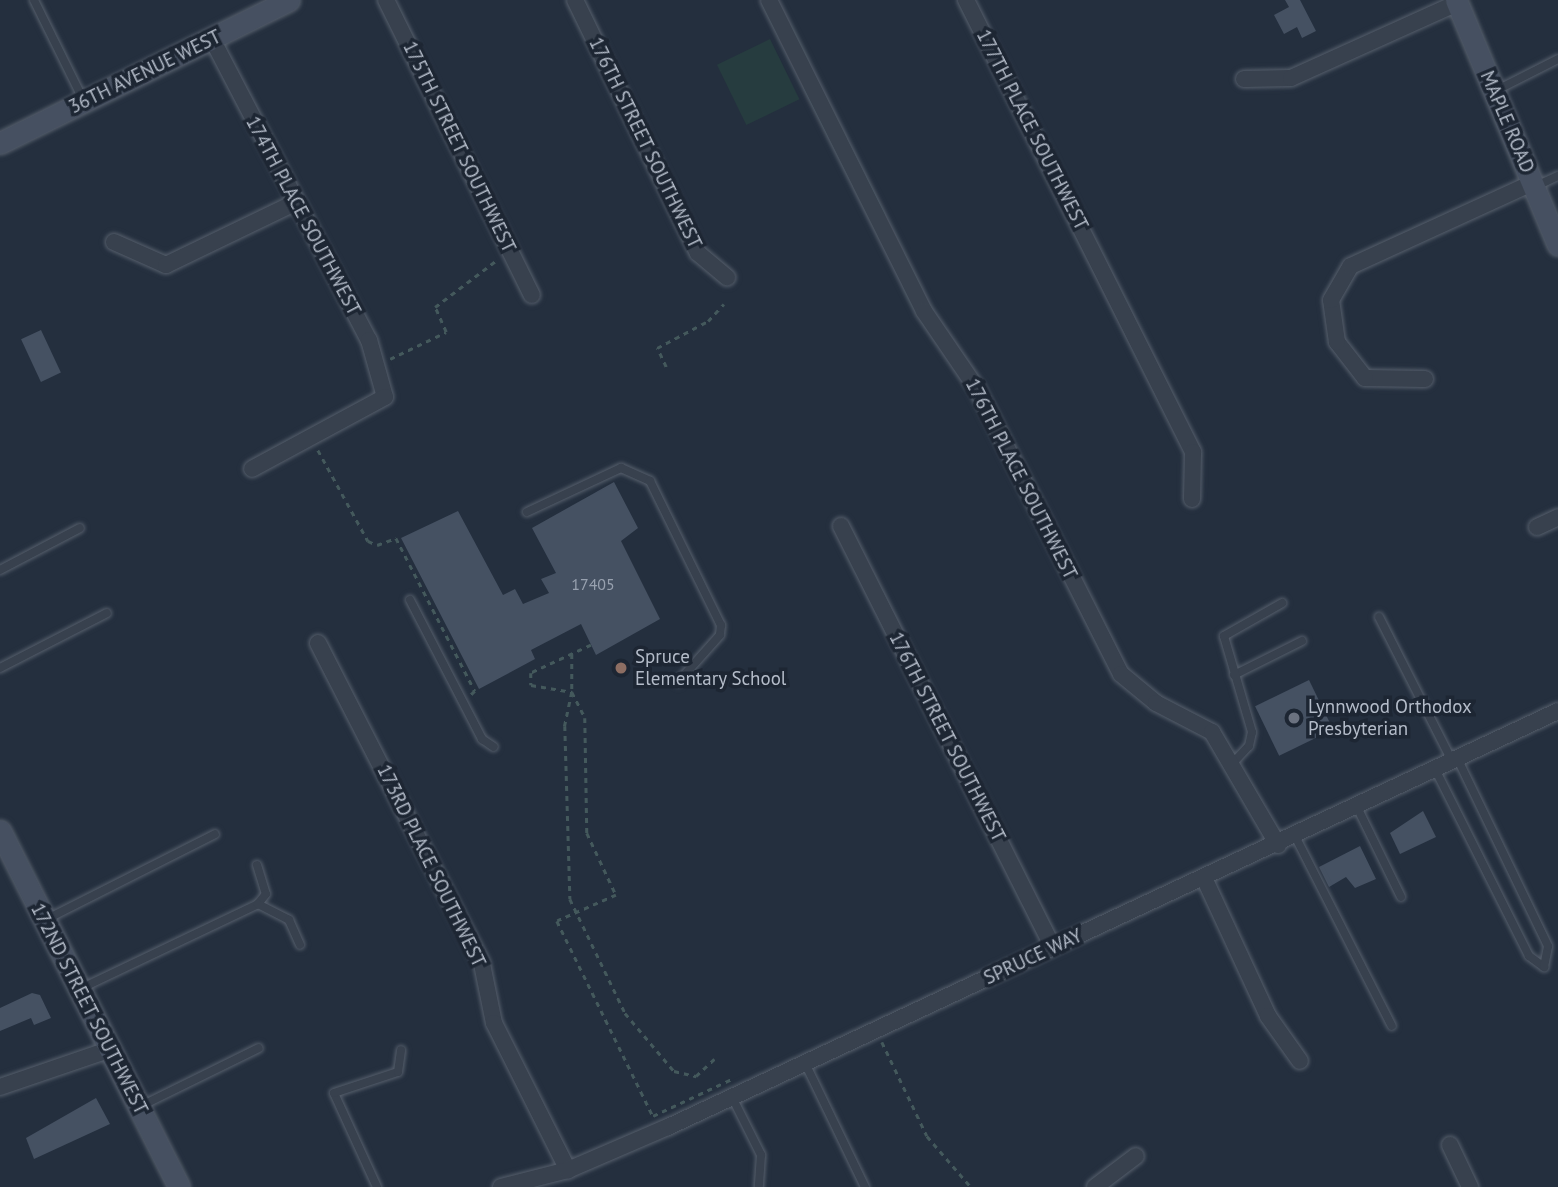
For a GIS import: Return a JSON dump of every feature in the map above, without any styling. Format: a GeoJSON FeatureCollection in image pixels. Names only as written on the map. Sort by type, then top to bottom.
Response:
{"type":"FeatureCollection","features":[{"type":"Feature","properties":{"kind":"street","name":"36TH AVENUE WEST"},"geometry":{"type":"LineString","coordinates":[[0,143],[289,0]]}},
{"type":"Feature","properties":{"kind":"street","name":"175TH STREET SOUTHWEST"},"geometry":{"type":"LineString","coordinates":[[386,0],[532,295]]}},
{"type":"Feature","properties":{"kind":"street","name":"176TH STREET SOUTHWEST"},"geometry":{"type":"LineString","coordinates":[[575,0],[698,253],[727,277]]}},
{"type":"Feature","properties":{"kind":"street","name":"176TH PLACE SOUTHWEST"},"geometry":{"type":"LineString","coordinates":[[769,0],[924,311],[978,389],[1121,674],[1156,703],[1212,732],[1278,845]]}},
{"type":"Feature","properties":{"kind":"street","name":"177TH PLACE SOUTHWEST"},"geometry":{"type":"LineString","coordinates":[[966,0],[1193,452],[1192,499]]}},
{"type":"Feature","properties":{"kind":"street"},"geometry":{"type":"LineString","coordinates":[[1244,79],[1291,78],[1456,2]]}},
{"type":"Feature","properties":{"kind":"street","name":"MAPLE ROAD"},"geometry":{"type":"LineString","coordinates":[[1456,2],[1558,245]]}},
{"type":"Feature","properties":{"kind":"street","name":"174TH PLACE SOUTHWEST"},"geometry":{"type":"LineString","coordinates":[[212,39],[375,362],[385,397],[312,437]]}},
{"type":"Feature","properties":{"kind":"street"},"geometry":{"type":"LineString","coordinates":[[1425,379],[1402,382],[1365,378],[1337,342],[1331,300],[1351,267],[1533,185]]}},
{"type":"Feature","properties":{"kind":"street"},"geometry":{"type":"LineString","coordinates":[[114,242],[166,265],[294,203]]}},
{"type":"Feature","properties":{"kind":"street"},"geometry":{"type":"LineString","coordinates":[[252,469],[312,437]]}},
{"type":"Feature","properties":{"kind":"street"},"geometry":{"type":"LineString","coordinates":[[1537,527],[1558,517]]}},
{"type":"Feature","properties":{"kind":"street","name":"176TH STREET SOUTHWEST"},"geometry":{"type":"LineString","coordinates":[[841,526],[1053,947]]}},
{"type":"Feature","properties":{"kind":"street","name":"173RD PLACE SOUTHWEST"},"geometry":{"type":"LineString","coordinates":[[318,643],[482,964],[494,1023],[568,1170]]}},
{"type":"Feature","properties":{"kind":"street","name":"SPRUCE WAY"},"geometry":{"type":"LineString","coordinates":[[501,1187],[568,1170],[732,1097],[1053,947],[1205,880],[1558,711]]}},
{"type":"Feature","properties":{"kind":"street","name":"172ND STREET SOUTHWEST"},"geometry":{"type":"LineString","coordinates":[[3,845],[44,920],[179,1187]]}},
{"type":"Feature","properties":{"kind":"street"},"geometry":{"type":"LineString","coordinates":[[1205,880],[1268,1016],[1300,1061]]}},
{"type":"Feature","properties":{"kind":"street"},"geometry":{"type":"LineString","coordinates":[[0,1087],[108,1050]]}},
{"type":"Feature","properties":{"kind":"street"},"geometry":{"type":"LineString","coordinates":[[1450,1144],[1470,1187]]}},
{"type":"Feature","properties":{"kind":"street"},"geometry":{"type":"LineString","coordinates":[[1095,1187],[1136,1156]]}},
{"type":"Feature","properties":{"kind":"lane"},"geometry":{"type":"LineString","coordinates":[[34,0],[84,102]]}},
{"type":"Feature","properties":{"kind":"lane"},"geometry":{"type":"LineString","coordinates":[[1494,92],[1558,59]]}},
{"type":"Feature","properties":{"kind":"lane"},"geometry":{"type":"LineString","coordinates":[[1533,185],[1558,176]]}},
{"type":"Feature","properties":{"kind":"lane"},"geometry":{"type":"LineString","coordinates":[[527,512],[621,468],[650,481],[721,625],[720,635],[678,682]]}},
{"type":"Feature","properties":{"kind":"lane"},"geometry":{"type":"LineString","coordinates":[[0,570],[80,528]]}},
{"type":"Feature","properties":{"kind":"lane"},"geometry":{"type":"LineString","coordinates":[[410,600],[482,739],[494,747]]}},
{"type":"Feature","properties":{"kind":"lane"},"geometry":{"type":"LineString","coordinates":[[1231,765],[1252,739],[1224,635],[1282,603]]}},
{"type":"Feature","properties":{"kind":"lane"},"geometry":{"type":"LineString","coordinates":[[0,668],[107,612]]}},
{"type":"Feature","properties":{"kind":"lane"},"geometry":{"type":"LineString","coordinates":[[1379,617],[1548,946],[1544,967],[1529,956],[1436,771]]}},
{"type":"Feature","properties":{"kind":"lane"},"geometry":{"type":"LineString","coordinates":[[1234,676],[1302,641]]}},
{"type":"Feature","properties":{"kind":"lane"},"geometry":{"type":"LineString","coordinates":[[1357,807],[1401,897]]}},
{"type":"Feature","properties":{"kind":"lane"},"geometry":{"type":"LineString","coordinates":[[44,920],[215,834]]}},
{"type":"Feature","properties":{"kind":"lane"},"geometry":{"type":"LineString","coordinates":[[1295,836],[1392,1026]]}},
{"type":"Feature","properties":{"kind":"lane"},"geometry":{"type":"LineString","coordinates":[[80,990],[258,904],[266,894],[257,865]]}},
{"type":"Feature","properties":{"kind":"lane"},"geometry":{"type":"LineString","coordinates":[[258,904],[289,920],[300,945]]}},
{"type":"Feature","properties":{"kind":"lane"},"geometry":{"type":"LineString","coordinates":[[138,1107],[259,1048]]}},
{"type":"Feature","properties":{"kind":"lane"},"geometry":{"type":"LineString","coordinates":[[377,1187],[334,1093],[398,1072],[401,1050]]}},
{"type":"Feature","properties":{"kind":"lane"},"geometry":{"type":"LineString","coordinates":[[805,1063],[865,1187]]}},
{"type":"Feature","properties":{"kind":"lane"},"geometry":{"type":"LineString","coordinates":[[732,1097],[761,1155],[759,1187]]}},
{"type":"Feature","properties":{"kind":"path"},"geometry":{"type":"LineString","coordinates":[[375,362],[446,332],[435,307],[486,273],[509,247]]}},
{"type":"Feature","properties":{"kind":"path"},"geometry":{"type":"LineString","coordinates":[[666,367],[657,348],[708,321],[724,304]]}},
{"type":"Feature","properties":{"kind":"path"},"geometry":{"type":"LineString","coordinates":[[312,437],[358,528]]}},
{"type":"Feature","properties":{"kind":"path"},"geometry":{"type":"LineString","coordinates":[[572,692],[531,685],[531,673],[591,645]]}},
{"type":"Feature","properties":{"kind":"path"},"geometry":{"type":"LineString","coordinates":[[572,654],[572,692],[565,726],[568,890],[625,1013],[674,1071],[695,1076],[714,1059]]}},
{"type":"Feature","properties":{"kind":"path"},"geometry":{"type":"LineString","coordinates":[[572,692],[585,718],[587,834],[616,895],[557,921],[653,1116],[660,1110]]}},
{"type":"Feature","properties":{"kind":"path"},"geometry":{"type":"LineString","coordinates":[[877,1030],[927,1136],[971,1187]]}},
{"type":"Feature","properties":{"kind":"green space"},"geometry":{"type":"Polygon","coordinates":[[[770,39],[799,99],[746,125],[717,65],[770,39]]]}},
{"type":"Feature","properties":{"kind":"building"},"geometry":{"type":"Polygon","coordinates":[[[1285,0],[1300,0],[1316,31],[1302,38],[1297,27],[1284,34],[1274,15],[1289,7],[1285,0]]]}},
{"type":"Feature","properties":{"kind":"building"},"geometry":{"type":"Polygon","coordinates":[[[41,330],[61,373],[41,382],[21,339],[41,330]]]}},
{"type":"Feature","properties":{"kind":"building","name":"Spruce Elementary School"},"geometry":{"type":"Polygon","coordinates":[[[614,482],[638,528],[621,541],[660,619],[596,655],[581,624],[531,650],[535,659],[479,689],[401,538],[458,511],[503,595],[515,589],[523,604],[549,593],[541,579],[556,573],[532,528],[614,482]]]}},
{"type":"Feature","properties":{"kind":"building","name":"Lynnwood Orthodox Presbyterian"},"geometry":{"type":"Polygon","coordinates":[[[1309,680],[1333,729],[1279,756],[1255,706],[1309,680]]]}},
{"type":"Feature","properties":{"kind":"building"},"geometry":{"type":"Polygon","coordinates":[[[1423,811],[1436,837],[1400,854],[1390,833],[1423,811]]]}},
{"type":"Feature","properties":{"kind":"building"},"geometry":{"type":"Polygon","coordinates":[[[1360,846],[1376,879],[1355,888],[1346,877],[1329,887],[1319,867],[1360,846]]]}},
{"type":"Feature","properties":{"kind":"building"},"geometry":{"type":"Polygon","coordinates":[[[32,993],[40,995],[51,1018],[34,1025],[31,1018],[0,1031],[0,1008],[32,993]]]}},
{"type":"Feature","properties":{"kind":"building"},"geometry":{"type":"Polygon","coordinates":[[[96,1098],[110,1124],[34,1159],[26,1138],[96,1098]]]}},
{"type":"Feature","properties":{"kind":"place","name":"Spruce Elementary School"},"geometry":{"type":"Point","coordinates":[621,668]}},
{"type":"Feature","properties":{"kind":"place","name":"Lynnwood Orthodox Presbyterian"},"geometry":{"type":"Point","coordinates":[1294,718]}}]}
